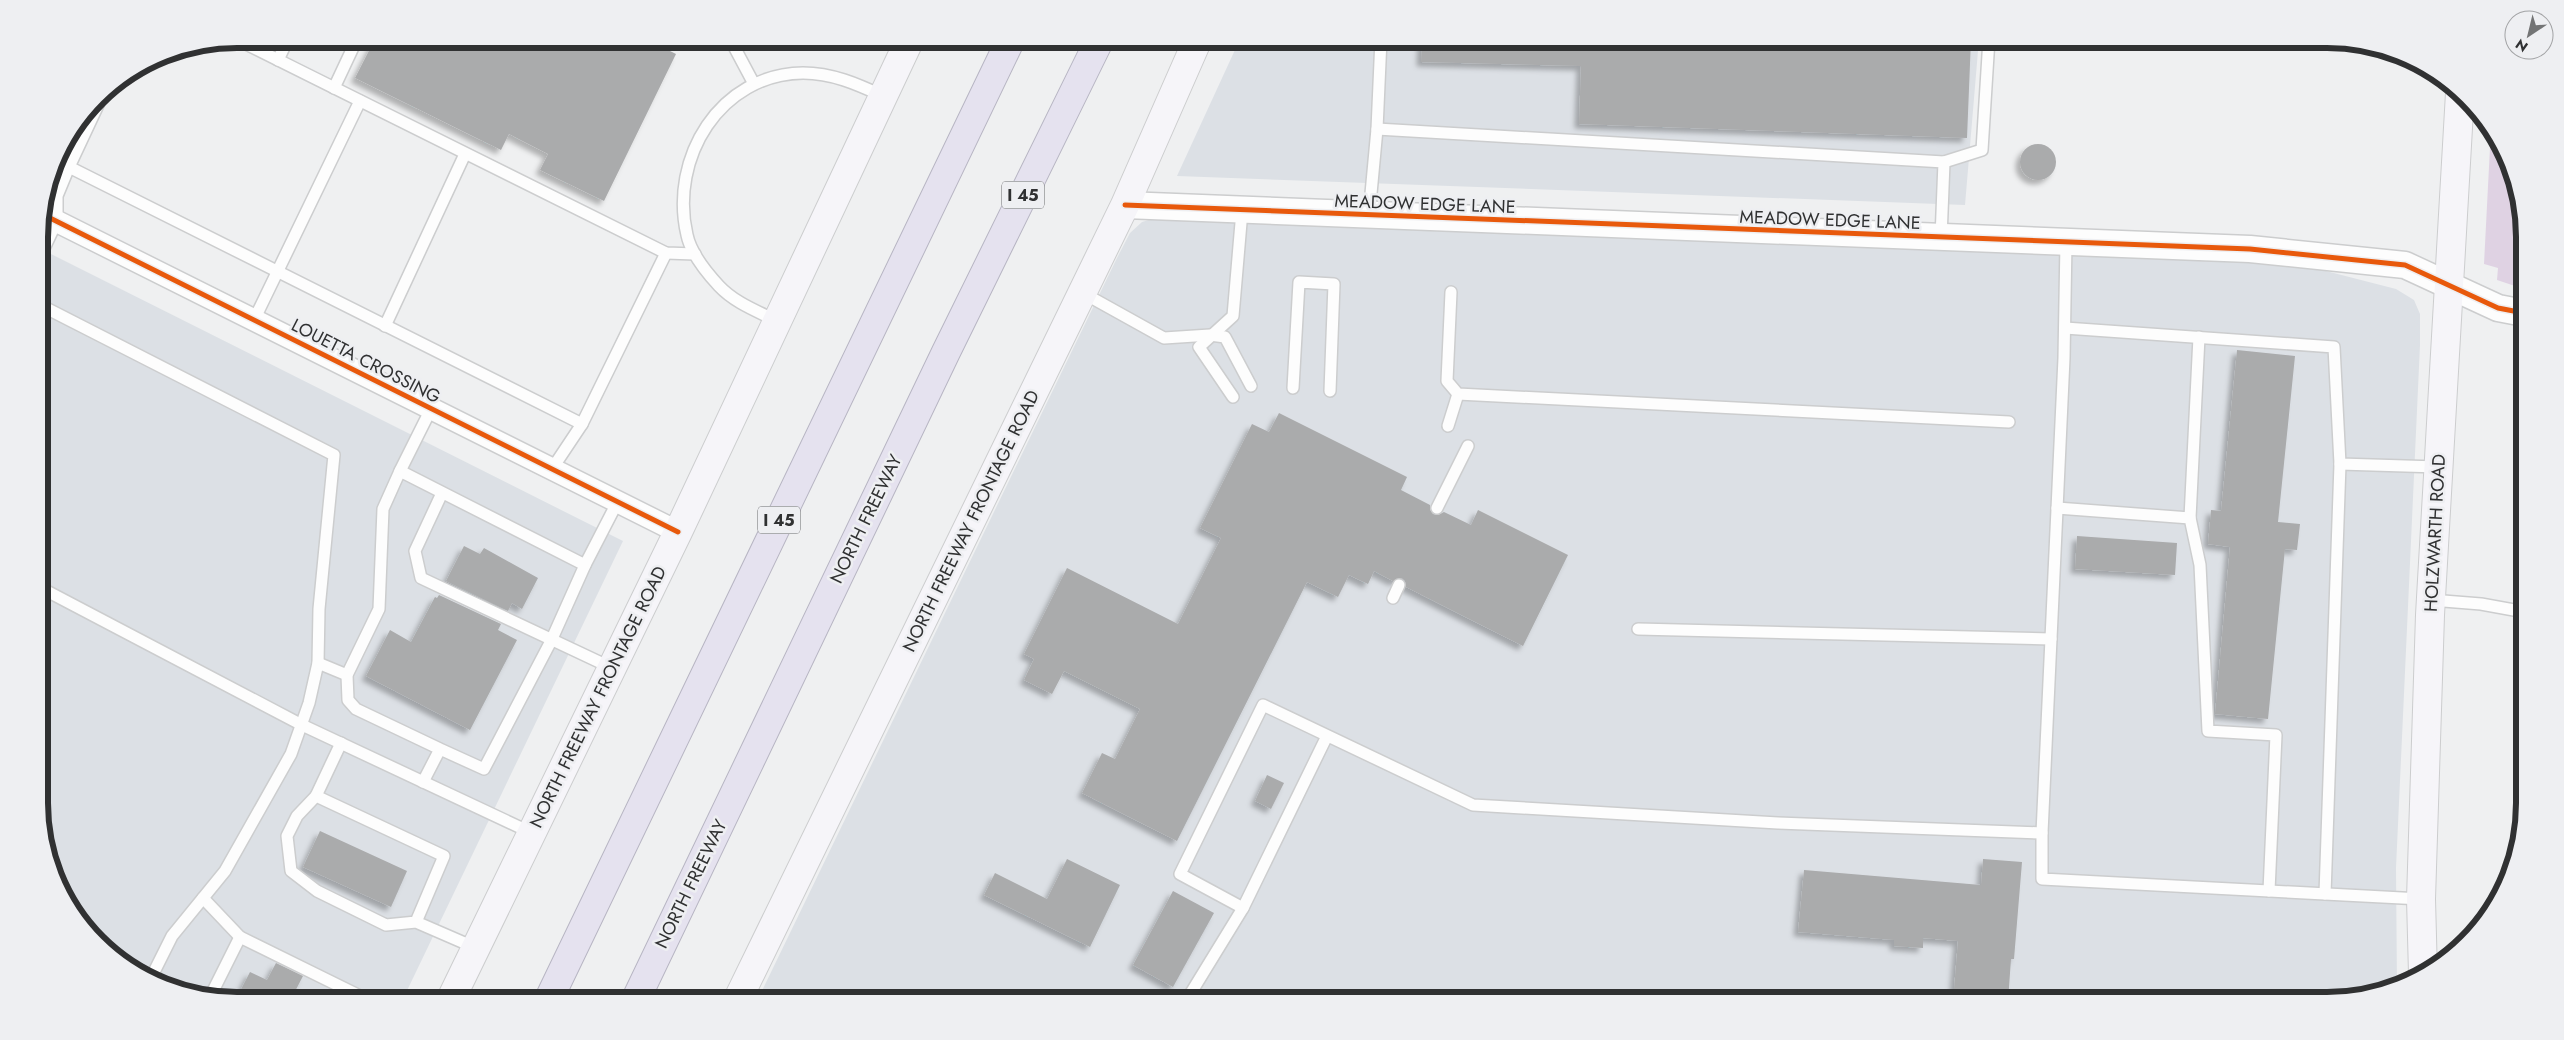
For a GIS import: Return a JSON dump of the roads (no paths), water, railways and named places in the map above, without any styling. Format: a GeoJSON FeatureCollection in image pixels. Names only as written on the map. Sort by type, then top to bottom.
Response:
{"type":"FeatureCollection","features":[{"type":"Feature","properties":{"kind":"highway","name":"I 45"},"geometry":{"type":"LineString","coordinates":[[552,992],[1007,48]]}},
{"type":"Feature","properties":{"kind":"highway","name":"NORTH FREEWAY"},"geometry":{"type":"LineString","coordinates":[[639,992],[946,352],[1096,48]]}},
{"type":"Feature","properties":{"kind":"main road","name":"NORTH FREEWAY FRONTAGE ROAD"},"geometry":{"type":"LineString","coordinates":[[454,992],[678,532],[906,48]]}},
{"type":"Feature","properties":{"kind":"main road","name":"NORTH FREEWAY FRONTAGE ROAD"},"geometry":{"type":"LineString","coordinates":[[741,992],[1125,205],[1194,48]]}},
{"type":"Feature","properties":{"kind":"main road","name":"HOLZWARTH ROAD"},"geometry":{"type":"LineString","coordinates":[[2423,967],[2421,899],[2431,600],[2460,102]]}},
{"type":"Feature","properties":{"kind":"street","name":"MEADOW EDGE LANE"},"geometry":{"type":"LineString","coordinates":[[1125,205],[2250,250],[2405,265],[2498,308],[2516,311]]}},
{"type":"Feature","properties":{"kind":"street","name":"LOUETTA CROSSING"},"geometry":{"type":"LineString","coordinates":[[50,218],[678,532]]}},
{"type":"Feature","properties":{"kind":"lane"},"geometry":{"type":"LineString","coordinates":[[254,48],[666,253],[695,254]]}},
{"type":"Feature","properties":{"kind":"lane"},"geometry":{"type":"LineString","coordinates":[[278,60],[284,48]]}},
{"type":"Feature","properties":{"kind":"lane"},"geometry":{"type":"LineString","coordinates":[[334,88],[353,48]]}},
{"type":"Feature","properties":{"kind":"lane"},"geometry":{"type":"LineString","coordinates":[[735,48],[754,84]]}},
{"type":"Feature","properties":{"kind":"lane"},"geometry":{"type":"LineString","coordinates":[[1368,215],[1376,129],[1380,48]]}},
{"type":"Feature","properties":{"kind":"lane"},"geometry":{"type":"LineString","coordinates":[[1376,129],[1944,162],[1982,150],[1988,48]]}},
{"type":"Feature","properties":{"kind":"lane"},"geometry":{"type":"LineString","coordinates":[[777,321],[735,300],[715,281],[695,254],[687,236],[685,216],[686,171],[696,144],[710,120],[724,105],[754,84],[802,73],[826,74],[883,96]]}},
{"type":"Feature","properties":{"kind":"lane"},"geometry":{"type":"LineString","coordinates":[[254,320],[360,101]]}},
{"type":"Feature","properties":{"kind":"lane"},"geometry":{"type":"LineString","coordinates":[[50,218],[69,167],[95,111]]}},
{"type":"Feature","properties":{"kind":"lane"},"geometry":{"type":"LineString","coordinates":[[384,326],[465,154]]}},
{"type":"Feature","properties":{"kind":"lane"},"geometry":{"type":"LineString","coordinates":[[1941,238],[1944,162]]}},
{"type":"Feature","properties":{"kind":"lane"},"geometry":{"type":"LineString","coordinates":[[69,167],[582,424]]}},
{"type":"Feature","properties":{"kind":"lane"},"geometry":{"type":"LineString","coordinates":[[1232,397],[1200,347],[1210,335],[1233,316],[1242,211]]}},
{"type":"Feature","properties":{"kind":"lane"},"geometry":{"type":"LineString","coordinates":[[2066,242],[2065,328],[2042,833],[2042,879],[2421,899]]}},
{"type":"Feature","properties":{"kind":"lane"},"geometry":{"type":"LineString","coordinates":[[552,469],[582,424],[666,253]]}},
{"type":"Feature","properties":{"kind":"lane"},"geometry":{"type":"LineString","coordinates":[[1293,388],[1299,282],[1334,284],[1330,391]]}},
{"type":"Feature","properties":{"kind":"lane"},"geometry":{"type":"LineString","coordinates":[[1083,292],[1164,338],[1210,335],[1225,337],[1251,386]]}},
{"type":"Feature","properties":{"kind":"lane"},"geometry":{"type":"LineString","coordinates":[[1451,292],[1447,381],[1458,394],[2009,422]]}},
{"type":"Feature","properties":{"kind":"lane"},"geometry":{"type":"LineString","coordinates":[[48,309],[334,455],[319,609],[318,663],[302,725],[291,754],[233,858],[172,936],[153,973]]}},
{"type":"Feature","properties":{"kind":"lane"},"geometry":{"type":"LineString","coordinates":[[2065,328],[2334,347],[2340,464],[2325,894]]}},
{"type":"Feature","properties":{"kind":"lane"},"geometry":{"type":"LineString","coordinates":[[2199,337],[2190,518],[2200,565],[2208,731],[2276,735],[2269,891]]}},
{"type":"Feature","properties":{"kind":"lane"},"geometry":{"type":"LineString","coordinates":[[1448,426],[1458,394]]}},
{"type":"Feature","properties":{"kind":"lane"},"geometry":{"type":"LineString","coordinates":[[431,409],[383,510],[379,609],[347,675],[348,700],[356,710],[484,769],[551,641],[585,565],[618,501]]}},
{"type":"Feature","properties":{"kind":"lane"},"geometry":{"type":"LineString","coordinates":[[1437,508],[1468,446]]}},
{"type":"Feature","properties":{"kind":"lane"},"geometry":{"type":"LineString","coordinates":[[2340,464],[2439,467]]}},
{"type":"Feature","properties":{"kind":"lane"},"geometry":{"type":"LineString","coordinates":[[400,471],[585,565]]}},
{"type":"Feature","properties":{"kind":"lane"},"geometry":{"type":"LineString","coordinates":[[442,493],[415,551],[421,578],[551,641],[612,668]]}},
{"type":"Feature","properties":{"kind":"lane"},"geometry":{"type":"LineString","coordinates":[[2057,508],[2190,518]]}},
{"type":"Feature","properties":{"kind":"lane"},"geometry":{"type":"LineString","coordinates":[[1393,598],[1399,585]]}},
{"type":"Feature","properties":{"kind":"lane"},"geometry":{"type":"LineString","coordinates":[[48,592],[302,725],[532,833]]}},
{"type":"Feature","properties":{"kind":"lane"},"geometry":{"type":"LineString","coordinates":[[2431,600],[2481,604],[2516,610]]}},
{"type":"Feature","properties":{"kind":"lane"},"geometry":{"type":"LineString","coordinates":[[1638,629],[2051,639]]}},
{"type":"Feature","properties":{"kind":"lane"},"geometry":{"type":"LineString","coordinates":[[318,663],[347,675]]}},
{"type":"Feature","properties":{"kind":"lane"},"geometry":{"type":"LineString","coordinates":[[1243,908],[1180,874],[1263,705],[1473,805],[1778,823],[2042,833]]}},
{"type":"Feature","properties":{"kind":"lane"},"geometry":{"type":"LineString","coordinates":[[1192,992],[1243,908],[1327,736]]}},
{"type":"Feature","properties":{"kind":"lane"},"geometry":{"type":"LineString","coordinates":[[341,743],[316,796],[297,816],[287,836],[291,871],[316,891],[386,925],[416,922],[476,948]]}},
{"type":"Feature","properties":{"kind":"lane"},"geometry":{"type":"LineString","coordinates":[[423,782],[440,749]]}},
{"type":"Feature","properties":{"kind":"lane"},"geometry":{"type":"LineString","coordinates":[[316,796],[444,856],[416,922]]}},
{"type":"Feature","properties":{"kind":"lane"},"geometry":{"type":"LineString","coordinates":[[203,898],[240,937],[352,992]]}},
{"type":"Feature","properties":{"kind":"lane"},"geometry":{"type":"LineString","coordinates":[[213,991],[240,937]]}}]}
